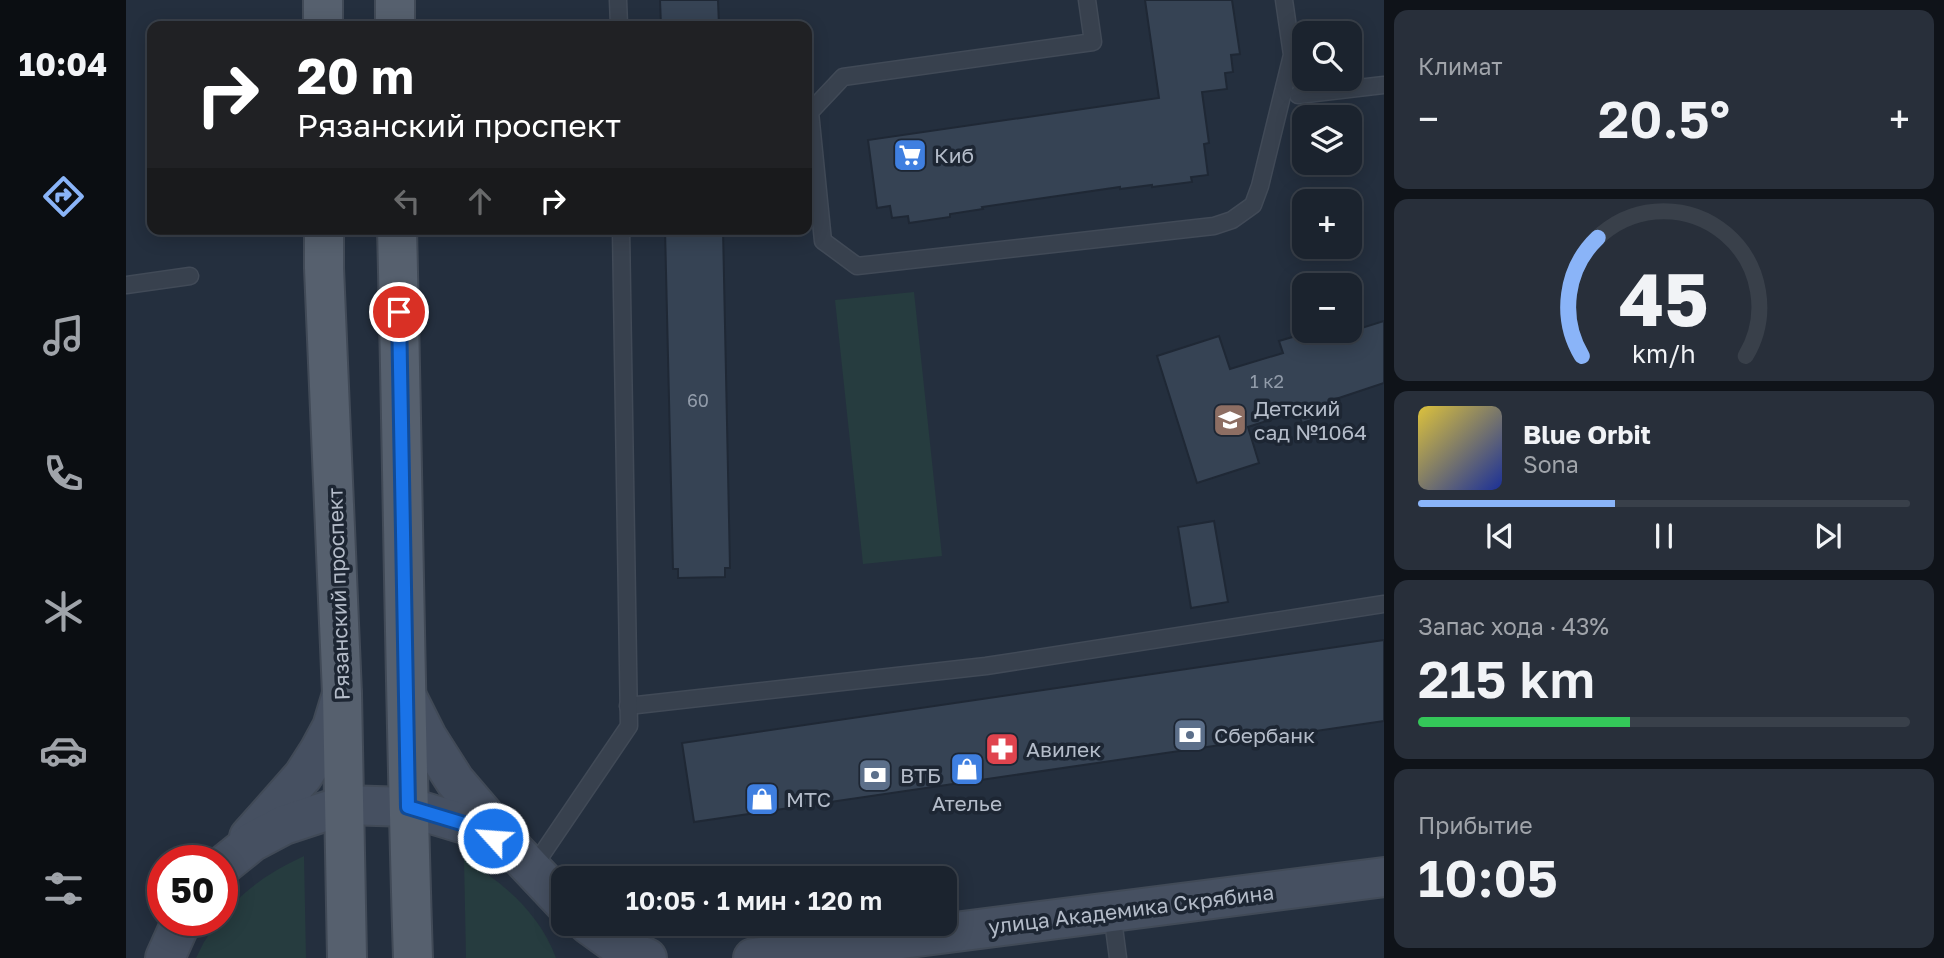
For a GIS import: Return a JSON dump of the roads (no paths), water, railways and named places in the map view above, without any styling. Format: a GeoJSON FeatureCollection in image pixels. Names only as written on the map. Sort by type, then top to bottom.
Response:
{"type":"FeatureCollection","features":[{"type":"Feature","properties":{"kind":"main road"},"geometry":{"type":"LineString","coordinates":[[323,0],[323,21]]}},
{"type":"Feature","properties":{"kind":"main road"},"geometry":{"type":"LineString","coordinates":[[395,0],[395,21]]}},
{"type":"Feature","properties":{"kind":"main road","name":"Рязанский проспект"},"geometry":{"type":"LineString","coordinates":[[324,235],[342,694],[347,958]]}},
{"type":"Feature","properties":{"kind":"main road"},"geometry":{"type":"LineString","coordinates":[[397,235],[413,958]]}},
{"type":"Feature","properties":{"kind":"main road"},"geometry":{"type":"LineString","coordinates":[[238,849],[303,776],[332,727],[342,694]]}},
{"type":"Feature","properties":{"kind":"main road"},"geometry":{"type":"LineString","coordinates":[[408,699],[427,737],[455,781],[550,892],[587,958]]}},
{"type":"Feature","properties":{"kind":"main road"},"geometry":{"type":"LineString","coordinates":[[238,854],[284,825],[345,805],[408,807],[471,826],[550,892]]}},
{"type":"Feature","properties":{"kind":"main road","name":"улица Академика Скрябина"},"geometry":{"type":"LineString","coordinates":[[753,958],[842,952],[1112,912],[1384,877]]}},
{"type":"Feature","properties":{"kind":"main road"},"geometry":{"type":"LineString","coordinates":[[165,958],[174,936]]}},
{"type":"Feature","properties":{"kind":"main road"},"geometry":{"type":"LineString","coordinates":[[605,936],[620,947],[647,958]]}},
{"type":"Feature","properties":{"kind":"lane"},"geometry":{"type":"LineString","coordinates":[[618,0],[619,21]]}},
{"type":"Feature","properties":{"kind":"lane"},"geometry":{"type":"LineString","coordinates":[[812,110],[843,77],[1093,42],[1087,0]]}},
{"type":"Feature","properties":{"kind":"lane"},"geometry":{"type":"LineString","coordinates":[[812,132],[823,241],[857,266],[1214,226],[1233,220],[1253,205],[1260,186],[1292,55],[1284,0]]}},
{"type":"Feature","properties":{"kind":"lane"},"geometry":{"type":"LineString","coordinates":[[1298,94],[1384,85]]}},
{"type":"Feature","properties":{"kind":"lane"},"geometry":{"type":"LineString","coordinates":[[550,892],[629,726],[621,235]]}},
{"type":"Feature","properties":{"kind":"lane"},"geometry":{"type":"LineString","coordinates":[[126,285],[190,276]]}},
{"type":"Feature","properties":{"kind":"lane"},"geometry":{"type":"LineString","coordinates":[[628,706],[986,666],[1384,604]]}},
{"type":"Feature","properties":{"kind":"lane"},"geometry":{"type":"LineString","coordinates":[[1112,912],[1118,958]]}},
{"type":"Feature","properties":{"kind":"place","name":"Киб"},"geometry":{"type":"Point","coordinates":[910,155]}},
{"type":"Feature","properties":{"kind":"place","name":"Детский сад №1064"},"geometry":{"type":"Point","coordinates":[1230,420]}},
{"type":"Feature","properties":{"kind":"place","name":"Сбербанк"},"geometry":{"type":"Point","coordinates":[1190,735]}},
{"type":"Feature","properties":{"kind":"place","name":"Авилек"},"geometry":{"type":"Point","coordinates":[1002,749]}},
{"type":"Feature","properties":{"kind":"place","name":"Ателье"},"geometry":{"type":"Point","coordinates":[967,769]}},
{"type":"Feature","properties":{"kind":"place","name":"ВТБ"},"geometry":{"type":"Point","coordinates":[875,775]}},
{"type":"Feature","properties":{"kind":"place","name":"МТС"},"geometry":{"type":"Point","coordinates":[762,799]}}]}
